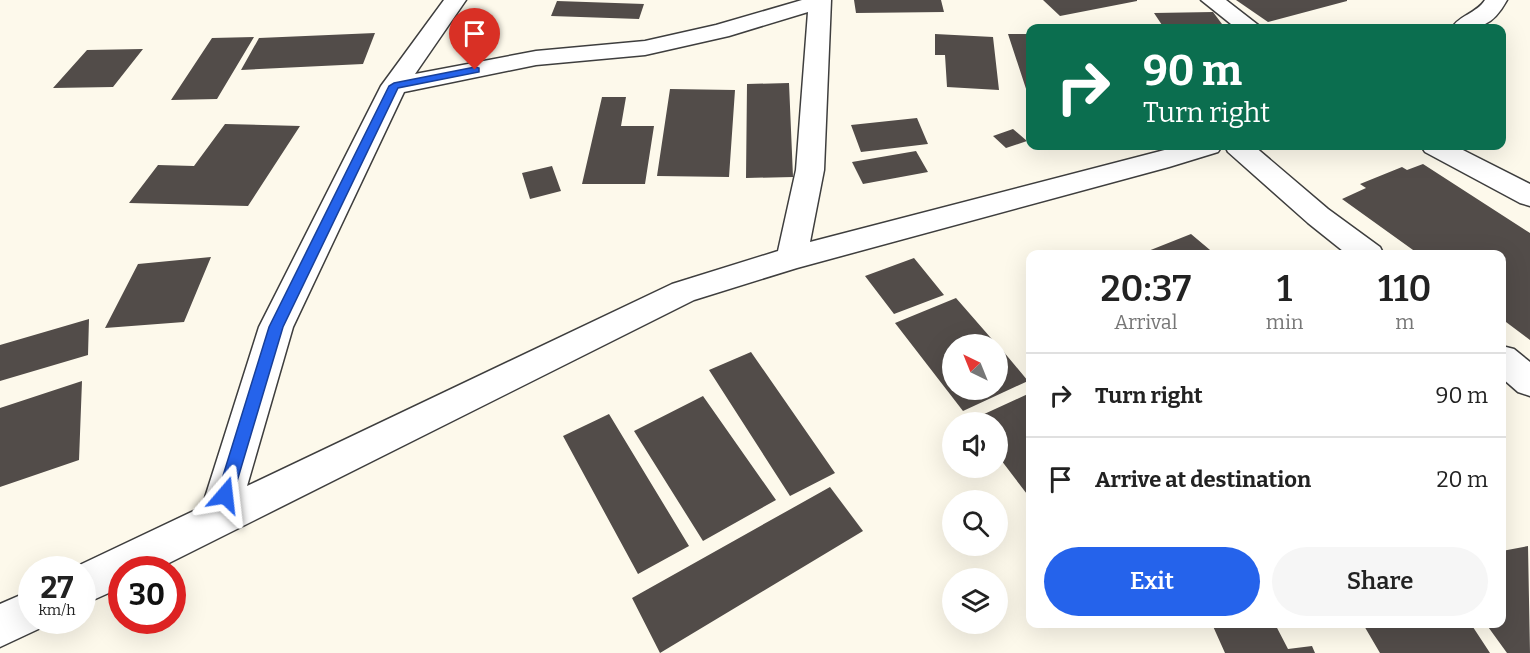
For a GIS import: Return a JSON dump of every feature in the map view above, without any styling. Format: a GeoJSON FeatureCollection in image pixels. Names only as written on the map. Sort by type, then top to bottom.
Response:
{"type":"FeatureCollection","features":[{"type":"Feature","properties":{"kind":"street"},"geometry":{"type":"LineString","coordinates":[[218,516],[276,327],[394,86],[455,0]]}},
{"type":"Feature","properties":{"kind":"street"},"geometry":{"type":"LineString","coordinates":[[1212,0],[1245,24]]}},
{"type":"Feature","properties":{"kind":"street"},"geometry":{"type":"LineString","coordinates":[[1470,24],[1489,12],[1496,0]]}},
{"type":"Feature","properties":{"kind":"street"},"geometry":{"type":"LineString","coordinates":[[394,86],[536,58],[645,48],[721,31],[820,1],[810,170],[792,258]]}},
{"type":"Feature","properties":{"kind":"street"},"geometry":{"type":"LineString","coordinates":[[96,578],[218,516],[683,292],[792,258],[1195,150]]}},
{"type":"Feature","properties":{"kind":"street"},"geometry":{"type":"LineString","coordinates":[[1243,150],[1318,216],[1362,250]]}},
{"type":"Feature","properties":{"kind":"street"},"geometry":{"type":"LineString","coordinates":[[1443,150],[1530,196]]}},
{"type":"Feature","properties":{"kind":"street"},"geometry":{"type":"LineString","coordinates":[[1506,362],[1530,382]]}},
{"type":"Feature","properties":{"kind":"street"},"geometry":{"type":"LineString","coordinates":[[0,626],[18,617]]}},
{"type":"Feature","properties":{"kind":"building"},"geometry":{"type":"Polygon","coordinates":[[[854,0],[941,0],[944,12],[856,13],[854,0]]]}},
{"type":"Feature","properties":{"kind":"building"},"geometry":{"type":"Polygon","coordinates":[[[1043,0],[1137,0],[1137,1],[1060,16],[1043,0]]]}},
{"type":"Feature","properties":{"kind":"building"},"geometry":{"type":"Polygon","coordinates":[[[1236,0],[1347,0],[1347,1],[1268,22],[1236,0]]]}},
{"type":"Feature","properties":{"kind":"building"},"geometry":{"type":"Polygon","coordinates":[[[557,1],[644,4],[639,19],[551,16],[557,1]]]}},
{"type":"Feature","properties":{"kind":"building"},"geometry":{"type":"Polygon","coordinates":[[[1213,12],[1222,24],[1161,24],[1154,13],[1213,12]]]}},
{"type":"Feature","properties":{"kind":"building"},"geometry":{"type":"Polygon","coordinates":[[[375,33],[363,64],[241,70],[259,38],[375,33]]]}},
{"type":"Feature","properties":{"kind":"building"},"geometry":{"type":"Polygon","coordinates":[[[935,34],[993,37],[999,90],[947,87],[945,55],[935,55],[935,34]]]}},
{"type":"Feature","properties":{"kind":"building"},"geometry":{"type":"Polygon","coordinates":[[[1008,34],[1026,34],[1026,89],[1008,34]]]}},
{"type":"Feature","properties":{"kind":"building"},"geometry":{"type":"Polygon","coordinates":[[[254,37],[217,99],[171,100],[212,38],[254,37]]]}},
{"type":"Feature","properties":{"kind":"building"},"geometry":{"type":"Polygon","coordinates":[[[143,49],[113,87],[53,88],[87,50],[143,49]]]}},
{"type":"Feature","properties":{"kind":"building"},"geometry":{"type":"Polygon","coordinates":[[[789,83],[793,177],[746,178],[747,84],[789,83]]]}},
{"type":"Feature","properties":{"kind":"building"},"geometry":{"type":"Polygon","coordinates":[[[670,89],[735,90],[729,177],[657,176],[670,89]]]}},
{"type":"Feature","properties":{"kind":"building"},"geometry":{"type":"Polygon","coordinates":[[[602,97],[626,97],[621,126],[654,126],[645,184],[582,184],[602,97]]]}},
{"type":"Feature","properties":{"kind":"building"},"geometry":{"type":"Polygon","coordinates":[[[917,118],[928,144],[861,152],[851,125],[917,118]]]}},
{"type":"Feature","properties":{"kind":"building"},"geometry":{"type":"Polygon","coordinates":[[[225,124],[300,126],[248,206],[129,203],[158,165],[194,166],[225,124]]]}},
{"type":"Feature","properties":{"kind":"building"},"geometry":{"type":"Polygon","coordinates":[[[1013,129],[1026,141],[1006,148],[993,136],[1013,129]]]}},
{"type":"Feature","properties":{"kind":"building"},"geometry":{"type":"Polygon","coordinates":[[[916,151],[928,172],[863,184],[852,162],[916,151]]]}},
{"type":"Feature","properties":{"kind":"building"},"geometry":{"type":"Polygon","coordinates":[[[1423,164],[1530,233],[1530,340],[1506,322],[1506,250],[1413,250],[1342,199],[1366,188],[1360,184],[1402,167],[1407,170],[1423,164]]]}},
{"type":"Feature","properties":{"kind":"building"},"geometry":{"type":"Polygon","coordinates":[[[552,166],[561,191],[530,199],[522,173],[552,166]]]}},
{"type":"Feature","properties":{"kind":"building"},"geometry":{"type":"Polygon","coordinates":[[[1191,234],[1210,250],[1151,250],[1191,234]]]}},
{"type":"Feature","properties":{"kind":"building"},"geometry":{"type":"Polygon","coordinates":[[[211,257],[184,322],[105,328],[138,264],[211,257]]]}},
{"type":"Feature","properties":{"kind":"building"},"geometry":{"type":"Polygon","coordinates":[[[914,258],[944,295],[894,314],[865,276],[914,258]]]}},
{"type":"Feature","properties":{"kind":"building"},"geometry":{"type":"Polygon","coordinates":[[[956,298],[987,334],[942,334],[942,384],[895,323],[956,298]]]}},
{"type":"Feature","properties":{"kind":"building"},"geometry":{"type":"Polygon","coordinates":[[[89,319],[88,355],[0,381],[0,345],[89,319]]]}},
{"type":"Feature","properties":{"kind":"building"},"geometry":{"type":"Polygon","coordinates":[[[751,352],[835,473],[790,496],[709,370],[751,352]]]}},
{"type":"Feature","properties":{"kind":"building"},"geometry":{"type":"Polygon","coordinates":[[[1008,357],[1026,379],[1026,382],[1008,390],[1008,357]]]}},
{"type":"Feature","properties":{"kind":"building"},"geometry":{"type":"Polygon","coordinates":[[[82,381],[79,460],[0,487],[0,408],[82,381]]]}},
{"type":"Feature","properties":{"kind":"building"},"geometry":{"type":"Polygon","coordinates":[[[1026,395],[1026,493],[1008,469],[1008,412],[989,412],[1026,395]]]}},
{"type":"Feature","properties":{"kind":"building"},"geometry":{"type":"Polygon","coordinates":[[[703,396],[776,500],[703,541],[634,431],[703,396]]]}},
{"type":"Feature","properties":{"kind":"building"},"geometry":{"type":"Polygon","coordinates":[[[954,400],[987,400],[963,411],[954,400]]]}},
{"type":"Feature","properties":{"kind":"building"},"geometry":{"type":"Polygon","coordinates":[[[609,414],[689,546],[638,574],[563,436],[609,414]]]}},
{"type":"Feature","properties":{"kind":"building"},"geometry":{"type":"Polygon","coordinates":[[[830,487],[863,531],[660,653],[632,598],[830,487]]]}},
{"type":"Feature","properties":{"kind":"building"},"geometry":{"type":"Polygon","coordinates":[[[1528,546],[1530,653],[1507,653],[1489,628],[1506,628],[1506,550],[1528,546]]]}},
{"type":"Feature","properties":{"kind":"building"},"geometry":{"type":"Polygon","coordinates":[[[1214,628],[1277,628],[1288,649],[1312,646],[1315,653],[1225,653],[1214,628]]]}},
{"type":"Feature","properties":{"kind":"building"},"geometry":{"type":"Polygon","coordinates":[[[1365,628],[1474,628],[1490,653],[1380,653],[1365,628]]]}},
{"type":"Feature","properties":{"kind":"route"},"geometry":{"type":"LineString","coordinates":[[225,495],[276,327],[394,86],[475,70]]}}]}
